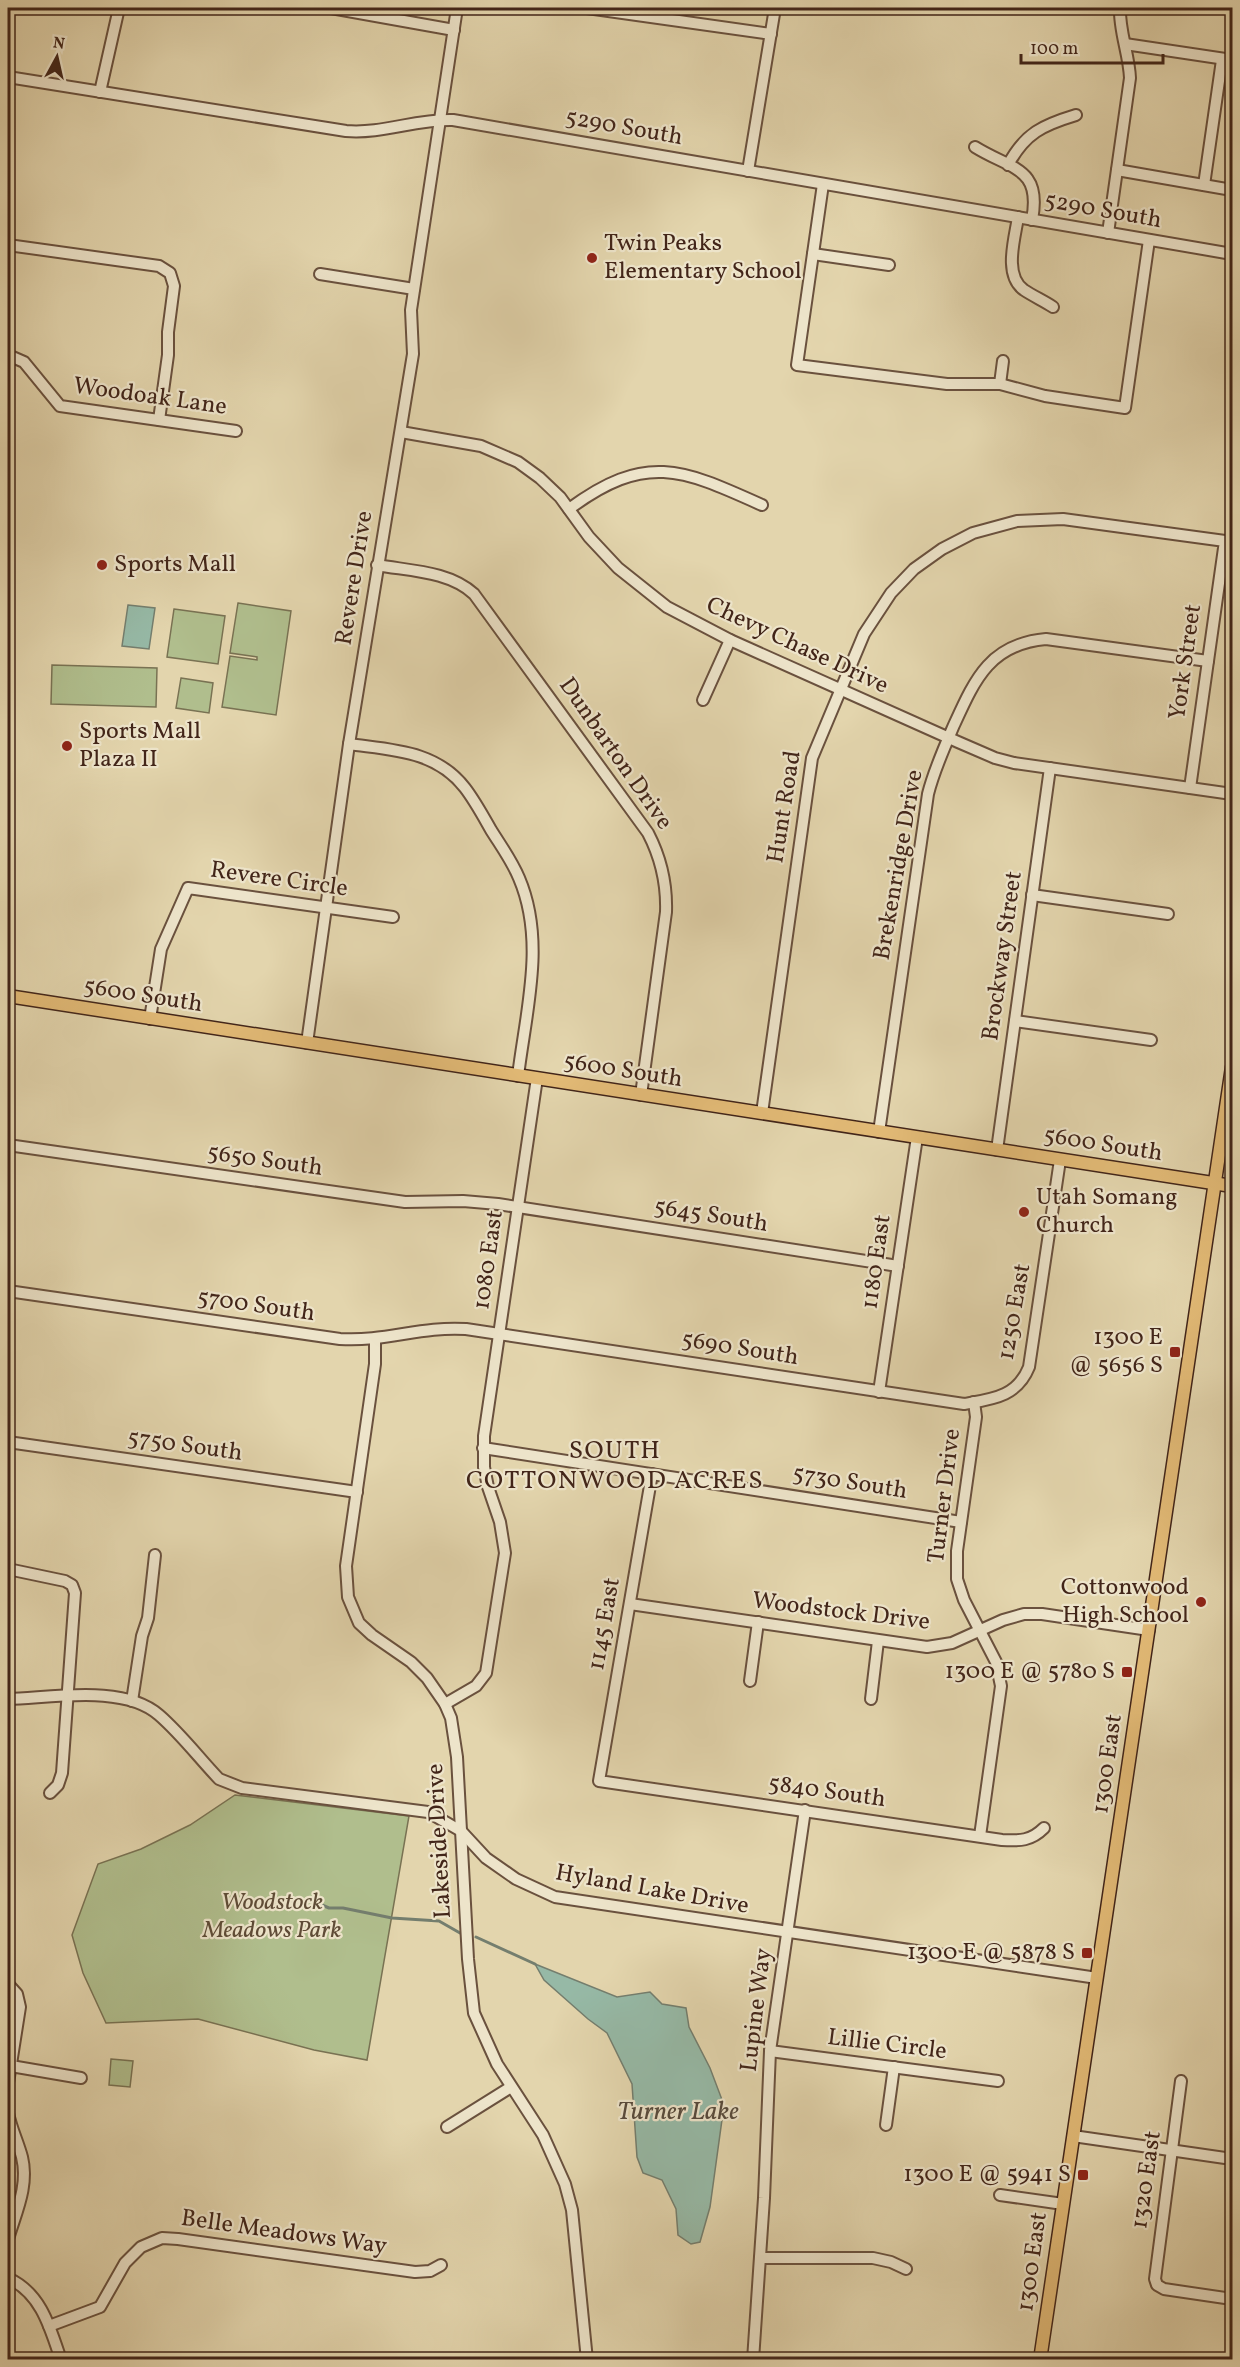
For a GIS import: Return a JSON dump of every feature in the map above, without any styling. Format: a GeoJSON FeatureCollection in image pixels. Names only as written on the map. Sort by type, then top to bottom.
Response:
{"type":"FeatureCollection","features":[{"type":"Feature","properties":{"kind":"main road","name":"5600 South"},"geometry":{"type":"LineString","coordinates":[[8,996],[1233,1186]]}},
{"type":"Feature","properties":{"kind":"main road","name":"1300 East"},"geometry":{"type":"LineString","coordinates":[[1040,2360],[1233,1067]]}},
{"type":"Feature","properties":{"kind":"street"},"geometry":{"type":"LineString","coordinates":[[100,92],[119,8]]}},
{"type":"Feature","properties":{"kind":"street"},"geometry":{"type":"LineString","coordinates":[[331,8],[454,30]]}},
{"type":"Feature","properties":{"kind":"street","name":"Revere Drive"},"geometry":{"type":"LineString","coordinates":[[307,1043],[349,744],[413,354],[411,323],[414,289],[457,8]]}},
{"type":"Feature","properties":{"kind":"street"},"geometry":{"type":"LineString","coordinates":[[587,8],[771,34]]}},
{"type":"Feature","properties":{"kind":"street"},"geometry":{"type":"LineString","coordinates":[[748,171],[775,8]]}},
{"type":"Feature","properties":{"kind":"street"},"geometry":{"type":"LineString","coordinates":[[1108,233],[1130,78],[1119,19],[1120,8]]}},
{"type":"Feature","properties":{"kind":"street"},"geometry":{"type":"LineString","coordinates":[[1125,44],[1227,60],[1204,185]]}},
{"type":"Feature","properties":{"kind":"street","name":"5290 South"},"geometry":{"type":"LineString","coordinates":[[8,77],[346,131],[376,131],[418,121],[440,119],[464,122],[1233,254]]}},
{"type":"Feature","properties":{"kind":"street"},"geometry":{"type":"LineString","coordinates":[[1008,165],[1020,144],[1034,132],[1051,123],[1076,115]]}},
{"type":"Feature","properties":{"kind":"street"},"geometry":{"type":"LineString","coordinates":[[975,147],[1028,178],[1033,186],[1036,199],[1032,220]]}},
{"type":"Feature","properties":{"kind":"street"},"geometry":{"type":"LineString","coordinates":[[1117,170],[1233,189]]}},
{"type":"Feature","properties":{"kind":"street"},"geometry":{"type":"LineString","coordinates":[[823,184],[797,365],[947,384],[1000,384],[1045,396],[1125,408],[1149,240]]}},
{"type":"Feature","properties":{"kind":"street"},"geometry":{"type":"LineString","coordinates":[[1018,217],[1012,255],[1015,276],[1024,290],[1053,307]]}},
{"type":"Feature","properties":{"kind":"street"},"geometry":{"type":"LineString","coordinates":[[8,245],[159,266],[170,273],[174,286],[159,420]]}},
{"type":"Feature","properties":{"kind":"street"},"geometry":{"type":"LineString","coordinates":[[813,254],[889,265]]}},
{"type":"Feature","properties":{"kind":"street"},"geometry":{"type":"LineString","coordinates":[[320,274],[414,289]]}},
{"type":"Feature","properties":{"kind":"street","name":"Woodoak Lane"},"geometry":{"type":"LineString","coordinates":[[8,355],[24,362],[60,406],[236,431]]}},
{"type":"Feature","properties":{"kind":"street"},"geometry":{"type":"LineString","coordinates":[[1000,384],[1003,361]]}},
{"type":"Feature","properties":{"kind":"street","name":"Chevy Chase Drive"},"geometry":{"type":"LineString","coordinates":[[400,432],[468,443],[506,456],[540,478],[569,509],[603,553],[633,582],[668,607],[730,640],[948,738],[1003,760],[1233,794]]}},
{"type":"Feature","properties":{"kind":"street"},"geometry":{"type":"LineString","coordinates":[[569,509],[606,484],[630,476],[656,472],[681,473],[699,478],[762,505]]}},
{"type":"Feature","properties":{"kind":"street","name":"Hunt Road"},"geometry":{"type":"LineString","coordinates":[[762,1113],[810,766],[817,742],[868,626],[891,593],[928,558],[973,533],[1017,521],[1055,518],[1225,541]]}},
{"type":"Feature","properties":{"kind":"street","name":"York Street"},"geometry":{"type":"LineString","coordinates":[[1190,788],[1225,541]]}},
{"type":"Feature","properties":{"kind":"street","name":"Dunbarton Drive"},"geometry":{"type":"LineString","coordinates":[[377,565],[448,578],[462,584],[474,594],[641,823],[654,845],[665,885],[666,912],[641,1095]]}},
{"type":"Feature","properties":{"kind":"street","name":"Brekenridge Drive"},"geometry":{"type":"LineString","coordinates":[[879,1132],[924,810],[932,779],[948,738],[979,675],[1000,654],[1027,642],[1056,639],[1208,661]]}},
{"type":"Feature","properties":{"kind":"street"},"geometry":{"type":"LineString","coordinates":[[703,700],[730,640]]}},
{"type":"Feature","properties":{"kind":"street"},"geometry":{"type":"LineString","coordinates":[[349,744],[413,753],[446,769],[466,789],[513,866],[528,902],[534,940],[533,966],[518,1076]]}},
{"type":"Feature","properties":{"kind":"street","name":"Brockway Street"},"geometry":{"type":"LineString","coordinates":[[997,1150],[1050,768]]}},
{"type":"Feature","properties":{"kind":"street","name":"Revere Circle"},"geometry":{"type":"LineString","coordinates":[[150,1018],[161,949],[188,888],[393,917]]}},
{"type":"Feature","properties":{"kind":"street"},"geometry":{"type":"LineString","coordinates":[[1032,895],[1168,914]]}},
{"type":"Feature","properties":{"kind":"street"},"geometry":{"type":"LineString","coordinates":[[1015,1021],[1150,1040]]}},
{"type":"Feature","properties":{"kind":"street","name":"1080 East"},"geometry":{"type":"LineString","coordinates":[[445,1704],[476,1686],[486,1673],[504,1569],[504,1538],[488,1487],[483,1448],[537,1078]]}},
{"type":"Feature","properties":{"kind":"street","name":"1180 East"},"geometry":{"type":"LineString","coordinates":[[879,1392],[917,1137]]}},
{"type":"Feature","properties":{"kind":"street","name":"5650 South"},"geometry":{"type":"LineString","coordinates":[[8,1145],[405,1202],[483,1202],[518,1207]]}},
{"type":"Feature","properties":{"kind":"street","name":"1250 East"},"geometry":{"type":"LineString","coordinates":[[974,1402],[1007,1395],[1025,1378],[1029,1367],[1060,1160]]}},
{"type":"Feature","properties":{"kind":"street","name":"5645 South"},"geometry":{"type":"LineString","coordinates":[[518,1207],[898,1266]]}},
{"type":"Feature","properties":{"kind":"street","name":"5700 South"},"geometry":{"type":"LineString","coordinates":[[8,1291],[340,1339],[375,1339],[445,1328],[499,1333]]}},
{"type":"Feature","properties":{"kind":"street","name":"5690 South"},"geometry":{"type":"LineString","coordinates":[[499,1333],[954,1404],[974,1402]]}},
{"type":"Feature","properties":{"kind":"street","name":"Lakeside Drive"},"geometry":{"type":"LineString","coordinates":[[375,1339],[375,1364],[345,1579],[352,1610],[359,1623],[372,1635],[411,1662],[427,1678],[445,1704],[455,1737],[468,1959],[474,2013],[488,2046],[511,2087],[543,2135],[565,2184],[572,2210],[587,2360]]}},
{"type":"Feature","properties":{"kind":"street","name":"Turner Drive"},"geometry":{"type":"LineString","coordinates":[[974,1402],[976,1417],[957,1551],[957,1579],[964,1600],[996,1662],[1001,1686],[980,1836]]}},
{"type":"Feature","properties":{"kind":"street","name":"5750 South"},"geometry":{"type":"LineString","coordinates":[[8,1442],[357,1492]]}},
{"type":"Feature","properties":{"kind":"street","name":"5730 South"},"geometry":{"type":"LineString","coordinates":[[483,1448],[961,1522]]}},
{"type":"Feature","properties":{"kind":"street","name":"1145 East"},"geometry":{"type":"LineString","coordinates":[[599,1781],[652,1474]]}},
{"type":"Feature","properties":{"kind":"street"},"geometry":{"type":"LineString","coordinates":[[132,1701],[142,1636],[148,1618],[155,1555]]}},
{"type":"Feature","properties":{"kind":"street"},"geometry":{"type":"LineString","coordinates":[[8,1569],[66,1581],[75,1589],[62,1773],[58,1785],[50,1793]]}},
{"type":"Feature","properties":{"kind":"street","name":"Woodstock Drive"},"geometry":{"type":"LineString","coordinates":[[630,1604],[927,1647],[952,1643],[1003,1620],[1024,1614],[1042,1614],[1149,1630]]}},
{"type":"Feature","properties":{"kind":"street"},"geometry":{"type":"LineString","coordinates":[[750,1681],[758,1623]]}},
{"type":"Feature","properties":{"kind":"street"},"geometry":{"type":"LineString","coordinates":[[871,1699],[878,1641]]}},
{"type":"Feature","properties":{"kind":"street","name":"Hyland Lake Drive"},"geometry":{"type":"LineString","coordinates":[[8,1699],[68,1696],[114,1697],[132,1701],[158,1714],[219,1779],[242,1788],[428,1812],[461,1831],[473,1846],[500,1868],[536,1890],[555,1897],[1097,1978]]}},
{"type":"Feature","properties":{"kind":"street","name":"5840 South"},"geometry":{"type":"LineString","coordinates":[[599,1781],[1022,1841],[1035,1837],[1044,1828]]}},
{"type":"Feature","properties":{"kind":"street","name":"Lupine Way"},"geometry":{"type":"LineString","coordinates":[[753,2360],[770,2051],[805,1810]]}},
{"type":"Feature","properties":{"kind":"street"},"geometry":{"type":"LineString","coordinates":[[8,1984],[17,1994],[20,2007],[8,2084]]}},
{"type":"Feature","properties":{"kind":"street","name":"Lillie Circle"},"geometry":{"type":"LineString","coordinates":[[770,2051],[998,2081]]}},
{"type":"Feature","properties":{"kind":"street"},"geometry":{"type":"LineString","coordinates":[[11,2066],[81,2079]]}},
{"type":"Feature","properties":{"kind":"street"},"geometry":{"type":"LineString","coordinates":[[886,2125],[894,2067]]}},
{"type":"Feature","properties":{"kind":"street","name":"1320 East"},"geometry":{"type":"LineString","coordinates":[[1181,2081],[1156,2266],[1157,2285],[1173,2291],[1233,2299]]}},
{"type":"Feature","properties":{"kind":"street"},"geometry":{"type":"LineString","coordinates":[[447,2127],[511,2087]]}},
{"type":"Feature","properties":{"kind":"street"},"geometry":{"type":"LineString","coordinates":[[8,2113],[21,2155],[24,2175],[22,2196],[8,2239]]}},
{"type":"Feature","properties":{"kind":"street"},"geometry":{"type":"LineString","coordinates":[[1073,2136],[1233,2159]]}},
{"type":"Feature","properties":{"kind":"street"},"geometry":{"type":"LineString","coordinates":[[1000,2195],[1063,2204]]}},
{"type":"Feature","properties":{"kind":"street","name":"Belle Meadows Way"},"geometry":{"type":"LineString","coordinates":[[49,2326],[100,2307],[129,2257],[147,2243],[162,2238],[415,2272],[430,2271],[441,2265]]}},
{"type":"Feature","properties":{"kind":"street"},"geometry":{"type":"LineString","coordinates":[[760,2258],[873,2258],[891,2262],[906,2269]]}},
{"type":"Feature","properties":{"kind":"street"},"geometry":{"type":"LineString","coordinates":[[8,2278],[32,2295],[43,2310],[61,2360]]}},
{"type":"Feature","properties":{"kind":"green space"},"geometry":{"type":"Polygon","coordinates":[[[238,603],[291,611],[276,715],[222,707],[230,656],[257,660],[257,657],[230,653],[238,603]]]}},
{"type":"Feature","properties":{"kind":"green space"},"geometry":{"type":"Polygon","coordinates":[[[174,609],[225,616],[218,664],[167,657],[174,609]]]}},
{"type":"Feature","properties":{"kind":"green space"},"geometry":{"type":"Polygon","coordinates":[[[52,665],[157,668],[156,707],[51,704],[52,665]]]}},
{"type":"Feature","properties":{"kind":"green space"},"geometry":{"type":"Polygon","coordinates":[[[181,678],[213,683],[209,713],[176,708],[181,678]]]}},
{"type":"Feature","properties":{"kind":"green space","name":"Woodstock Meadows Park"},"geometry":{"type":"Polygon","coordinates":[[[235,1795],[409,1816],[367,2060],[314,2050],[198,2019],[106,2023],[83,1973],[72,1935],[98,1864],[141,1849],[190,1825],[235,1795]]]}},
{"type":"Feature","properties":{"kind":"green space"},"geometry":{"type":"Polygon","coordinates":[[[111,2059],[133,2061],[130,2087],[109,2085],[111,2059]]]}},
{"type":"Feature","properties":{"kind":"water"},"geometry":{"type":"Polygon","coordinates":[[[128,605],[155,608],[149,649],[122,646],[128,605]]]}},
{"type":"Feature","properties":{"kind":"water","name":"Turner Lake"},"geometry":{"type":"Polygon","coordinates":[[[535,1964],[617,1997],[650,1992],[662,2004],[686,2008],[689,2027],[710,2068],[724,2105],[710,2207],[700,2242],[691,2244],[678,2235],[676,2209],[662,2180],[643,2173],[637,2157],[632,2084],[607,2033],[544,1980],[535,1964]]]}},
{"type":"Feature","properties":{"kind":"waterway"},"geometry":{"type":"LineString","coordinates":[[308,1899],[329,1908],[343,1908],[392,1918],[439,1921],[460,1933]]}},
{"type":"Feature","properties":{"kind":"waterway"},"geometry":{"type":"LineString","coordinates":[[476,1937],[535,1964]]}},
{"type":"Feature","properties":{"kind":"place","name":"Twin Peaks Elementary School"},"geometry":{"type":"Point","coordinates":[592,258]}},
{"type":"Feature","properties":{"kind":"place","name":"Sports Mall"},"geometry":{"type":"Point","coordinates":[102,565]}},
{"type":"Feature","properties":{"kind":"place","name":"Sports Mall Plaza II"},"geometry":{"type":"Point","coordinates":[67,746]}},
{"type":"Feature","properties":{"kind":"place","name":"Utah Somang Church"},"geometry":{"type":"Point","coordinates":[1024,1212]}},
{"type":"Feature","properties":{"kind":"place","name":"1300 E @ 5656 S"},"geometry":{"type":"Point","coordinates":[1175,1352]}},
{"type":"Feature","properties":{"kind":"place","name":"Cottonwood High School"},"geometry":{"type":"Point","coordinates":[1201,1602]}},
{"type":"Feature","properties":{"kind":"place","name":"1300 E @ 5780 S"},"geometry":{"type":"Point","coordinates":[1127,1672]}},
{"type":"Feature","properties":{"kind":"place","name":"1300 E @ 5878 S"},"geometry":{"type":"Point","coordinates":[1087,1953]}},
{"type":"Feature","properties":{"kind":"place","name":"1300 E @ 5941 S"},"geometry":{"type":"Point","coordinates":[1083,2175]}},
{"type":"Feature","properties":{"kind":"district","name":"SOUTH COTTONWOOD ACRES"},"geometry":{"type":"Point","coordinates":[615,1466]}}]}
